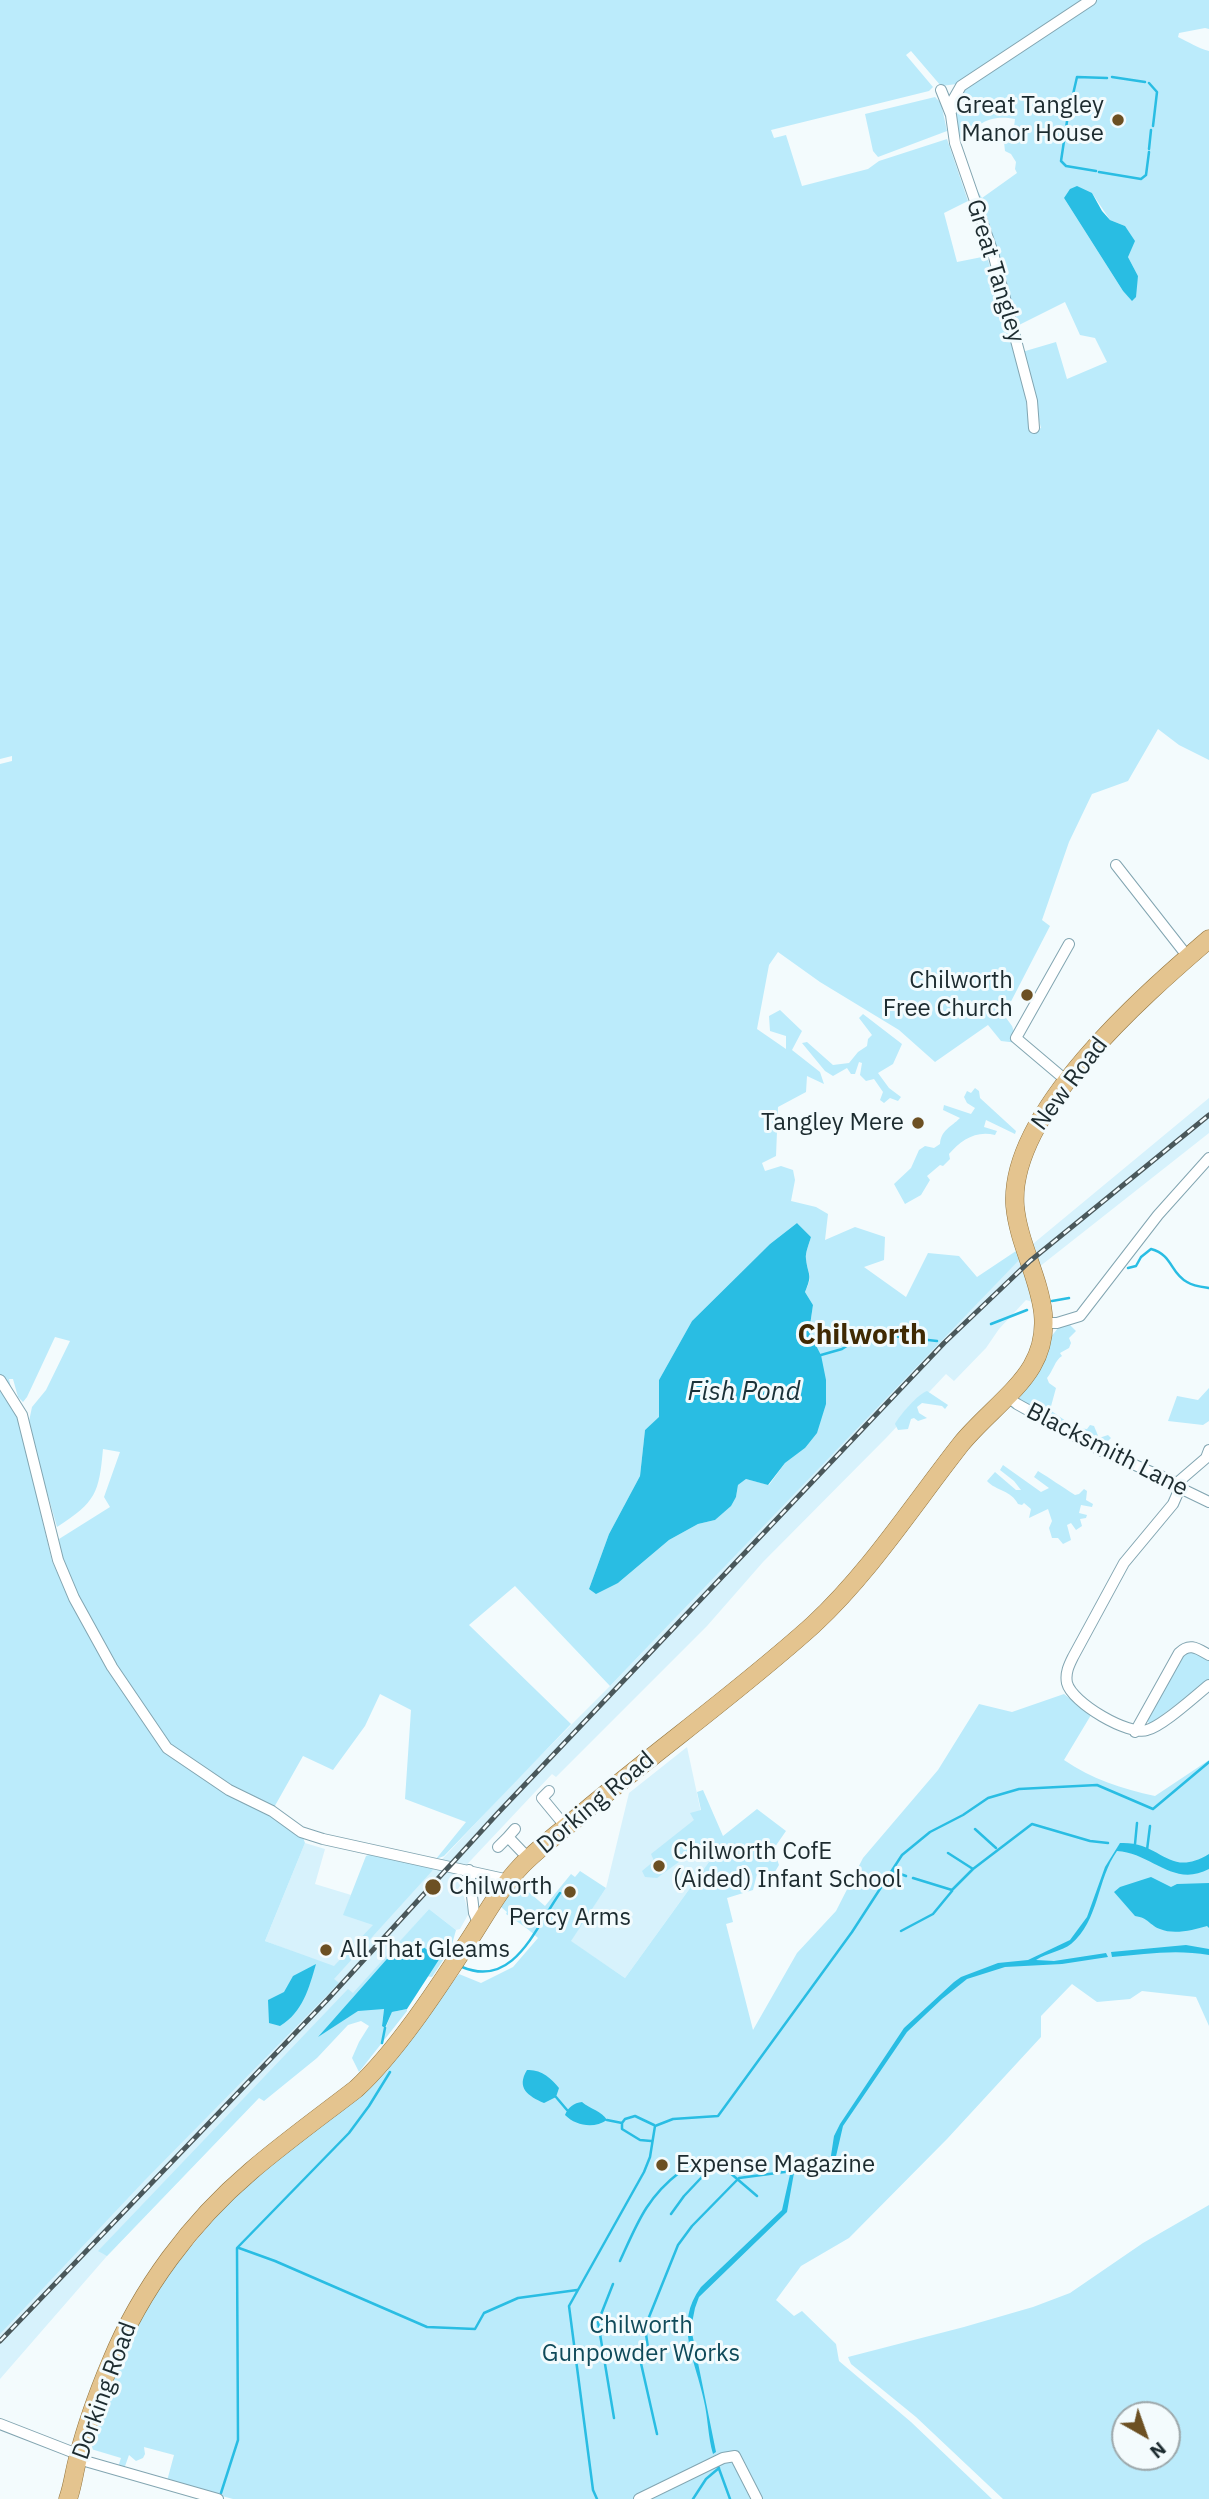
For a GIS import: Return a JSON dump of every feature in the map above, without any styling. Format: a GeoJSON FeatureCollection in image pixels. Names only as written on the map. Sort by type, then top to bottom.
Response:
{"type":"FeatureCollection","features":[{"type":"Feature","properties":{"kind":"main road","name":"New Road"},"geometry":{"type":"LineString","coordinates":[[1032,1267],[1015,1208],[1017,1172],[1033,1131],[1102,1040],[1209,939]]}},
{"type":"Feature","properties":{"kind":"main road","name":"Dorking Road"},"geometry":{"type":"LineString","coordinates":[[68,2499],[76,2456],[121,2337],[164,2266],[202,2220],[251,2171],[369,2077],[433,1993],[509,1880],[529,1858],[659,1746],[706,1714],[772,1661],[840,1598],[970,1433],[1033,1364],[1041,1344],[1044,1323],[1042,1298],[1032,1267]]}},
{"type":"Feature","properties":{"kind":"street"},"geometry":{"type":"LineString","coordinates":[[951,115],[953,100],[961,86],[1091,0]]}},
{"type":"Feature","properties":{"kind":"street","name":"Great Tangley"},"geometry":{"type":"LineString","coordinates":[[941,90],[951,115],[955,143],[993,253],[1032,401],[1034,428]]}},
{"type":"Feature","properties":{"kind":"street"},"geometry":{"type":"LineString","coordinates":[[1116,865],[1188,957]]}},
{"type":"Feature","properties":{"kind":"street"},"geometry":{"type":"LineString","coordinates":[[1068,1082],[1016,1038],[1069,944]]}},
{"type":"Feature","properties":{"kind":"street"},"geometry":{"type":"LineString","coordinates":[[1044,1323],[1057,1323],[1080,1316],[1158,1215],[1209,1158]]}},
{"type":"Feature","properties":{"kind":"street"},"geometry":{"type":"LineString","coordinates":[[0,1380],[22,1415],[58,1560],[74,1598],[111,1667],[167,1748],[229,1790],[272,1811],[301,1832],[509,1880]]}},
{"type":"Feature","properties":{"kind":"street","name":"Blacksmith Lane"},"geometry":{"type":"LineString","coordinates":[[1006,1395],[1017,1404],[1102,1451],[1209,1502]]}},
{"type":"Feature","properties":{"kind":"street"},"geometry":{"type":"LineString","coordinates":[[1209,1450],[1206,1458],[1178,1485],[1173,1504],[1124,1563],[1066,1672],[1067,1684],[1079,1701],[1135,1732],[1154,1728],[1209,1685]]}},
{"type":"Feature","properties":{"kind":"street"},"geometry":{"type":"LineString","coordinates":[[1135,1732],[1179,1653],[1184,1648],[1191,1647],[1209,1656]]}},
{"type":"Feature","properties":{"kind":"street"},"geometry":{"type":"LineString","coordinates":[[624,1770],[659,1746]]}},
{"type":"Feature","properties":{"kind":"street"},"geometry":{"type":"LineString","coordinates":[[543,1797],[566,1827]]}},
{"type":"Feature","properties":{"kind":"street"},"geometry":{"type":"LineString","coordinates":[[498,1847],[512,1833],[529,1858]]}},
{"type":"Feature","properties":{"kind":"street"},"geometry":{"type":"LineString","coordinates":[[470,1870],[469,1883],[474,1913],[476,1918],[482,1921]]}},
{"type":"Feature","properties":{"kind":"street","name":"Dorking Road"},"geometry":{"type":"LineString","coordinates":[[0,2424],[76,2456]]}},
{"type":"Feature","properties":{"kind":"street"},"geometry":{"type":"LineString","coordinates":[[76,2456],[218,2499]]}},
{"type":"Feature","properties":{"kind":"street"},"geometry":{"type":"LineString","coordinates":[[639,2499],[723,2458],[735,2456],[757,2499]]}},
{"type":"Feature","properties":{"kind":"shaded area"},"geometry":{"type":"Polygon","coordinates":[[[1209,1098],[1209,1133],[1034,1271],[1036,1303],[1026,1300],[954,1381],[946,1374],[763,1562],[707,1626],[556,1777],[552,1774],[457,1875],[469,1913],[460,1929],[456,1930],[429,1909],[312,2042],[107,2256],[0,2379],[0,2302],[333,1967],[265,1941],[305,1843],[325,1849],[315,1884],[351,1895],[344,1915],[434,1868],[1034,1243],[1209,1098]]]}},
{"type":"Feature","properties":{"kind":"shaded area","name":"Chilworth CofE (Aided) Infant School"},"geometry":{"type":"Polygon","coordinates":[[[687,1747],[711,1859],[625,1978],[570,1941],[606,1888],[629,1793],[687,1747]]]}},
{"type":"Feature","properties":{"kind":"green space"},"geometry":{"type":"Polygon","coordinates":[[[0,0],[1084,0],[957,84],[941,86],[911,51],[906,55],[933,87],[929,91],[771,130],[774,138],[786,135],[802,186],[868,169],[879,161],[947,139],[968,201],[944,213],[957,262],[987,256],[1025,394],[1030,432],[1041,428],[1022,352],[1056,342],[1067,379],[1107,362],[1095,338],[1080,335],[1065,302],[1015,327],[968,176],[982,198],[1017,173],[1016,162],[1011,154],[1005,151],[1004,142],[1012,143],[1015,119],[990,120],[958,141],[954,105],[961,91],[1096,0],[1209,0],[1209,29],[1179,33],[1178,37],[1209,51],[1209,760],[1179,745],[1158,729],[1128,781],[1092,794],[1069,842],[1042,920],[1050,926],[1004,1015],[1012,1026],[1018,1043],[1001,1041],[988,1025],[935,1062],[899,1030],[820,982],[778,952],[769,965],[757,1029],[786,1049],[786,1036],[770,1031],[769,1016],[780,1010],[802,1031],[792,1050],[820,1072],[824,1084],[807,1076],[806,1092],[778,1107],[776,1156],[762,1163],[765,1171],[781,1166],[793,1170],[795,1180],[791,1201],[816,1207],[828,1214],[825,1240],[855,1227],[885,1237],[884,1260],[864,1267],[906,1297],[928,1253],[959,1256],[977,1277],[1016,1251],[1019,1260],[610,1686],[515,1586],[469,1625],[571,1724],[444,1856],[436,1859],[466,1822],[405,1799],[411,1710],[380,1694],[365,1726],[333,1770],[303,1756],[272,1811],[301,1832],[305,1843],[265,1941],[334,1966],[373,1925],[343,1915],[366,1856],[380,1851],[437,1862],[432,1871],[334,1979],[339,1983],[145,2180],[0,2334],[0,764],[12,761],[12,756],[0,759],[0,0]],[[1092,193],[1064,198],[1123,291],[1132,300],[1138,276],[1128,257],[1125,226],[1110,220],[1092,193]],[[797,1223],[770,1244],[692,1321],[659,1380],[659,1418],[645,1430],[640,1476],[609,1534],[589,1589],[618,1583],[669,1540],[698,1524],[715,1520],[736,1497],[738,1485],[746,1479],[769,1485],[785,1463],[805,1448],[821,1355],[809,1332],[813,1305],[805,1292],[810,1278],[806,1257],[811,1237],[797,1223]],[[55,1337],[23,1402],[18,1397],[13,1379],[9,1379],[52,1561],[75,1611],[83,1611],[63,1565],[59,1539],[110,1507],[104,1497],[120,1452],[103,1449],[100,1476],[93,1495],[88,1503],[57,1527],[28,1426],[32,1407],[46,1390],[70,1341],[55,1337]]]}},
{"type":"Feature","properties":{"kind":"green space"},"geometry":{"type":"Polygon","coordinates":[[[935,97],[941,103],[947,131],[878,157],[873,151],[865,114],[935,97]]]}},
{"type":"Feature","properties":{"kind":"green space"},"geometry":{"type":"Polygon","coordinates":[[[863,1014],[902,1044],[893,1064],[878,1073],[889,1088],[901,1097],[898,1101],[890,1098],[884,1103],[880,1100],[883,1092],[874,1079],[866,1081],[860,1075],[862,1063],[859,1062],[855,1074],[851,1074],[847,1068],[833,1076],[825,1071],[802,1043],[807,1042],[833,1065],[849,1063],[867,1046],[872,1035],[859,1018],[863,1014]]]}},
{"type":"Feature","properties":{"kind":"green space"},"geometry":{"type":"Polygon","coordinates":[[[975,1088],[979,1091],[980,1098],[1016,1131],[1015,1134],[986,1120],[984,1127],[997,1131],[995,1135],[975,1135],[959,1144],[949,1154],[950,1159],[943,1166],[940,1165],[927,1176],[930,1180],[921,1195],[905,1204],[894,1184],[911,1168],[919,1150],[925,1146],[934,1148],[940,1144],[944,1132],[960,1118],[943,1110],[944,1105],[971,1114],[975,1108],[967,1103],[964,1097],[967,1091],[971,1093],[975,1088]]]}},
{"type":"Feature","properties":{"kind":"green space"},"geometry":{"type":"Polygon","coordinates":[[[1064,1319],[1076,1331],[1069,1338],[1069,1348],[1060,1353],[1062,1356],[1047,1378],[1056,1388],[1050,1410],[1076,1428],[1087,1429],[1090,1425],[1094,1426],[1099,1438],[1108,1435],[1111,1438],[1102,1447],[1018,1401],[1050,1338],[1058,1328],[1057,1324],[1064,1319]]]}},
{"type":"Feature","properties":{"kind":"green space"},"geometry":{"type":"Polygon","coordinates":[[[1209,1388],[1209,1421],[1203,1425],[1168,1421],[1177,1396],[1198,1400],[1209,1388]]]}},
{"type":"Feature","properties":{"kind":"green space"},"geometry":{"type":"Polygon","coordinates":[[[927,1391],[948,1405],[945,1409],[942,1406],[922,1403],[917,1407],[919,1413],[927,1418],[918,1421],[911,1419],[908,1429],[898,1430],[895,1424],[900,1416],[927,1391]]]}},
{"type":"Feature","properties":{"kind":"green space"},"geometry":{"type":"Polygon","coordinates":[[[1003,1465],[1041,1492],[1049,1488],[1034,1477],[1038,1471],[1075,1495],[1084,1489],[1087,1491],[1086,1500],[1093,1504],[1092,1507],[1081,1505],[1079,1513],[1087,1515],[1086,1518],[1080,1519],[1082,1526],[1076,1530],[1071,1523],[1067,1525],[1071,1540],[1063,1544],[1058,1538],[1052,1538],[1049,1528],[1052,1521],[1048,1509],[1029,1518],[1031,1509],[1024,1503],[1018,1504],[1011,1496],[987,1481],[995,1472],[1016,1490],[1021,1490],[1000,1470],[1003,1465]]]}},
{"type":"Feature","properties":{"kind":"green space"},"geometry":{"type":"Polygon","coordinates":[[[1192,1650],[1209,1659],[1209,1680],[1150,1724],[1147,1721],[1183,1654],[1192,1650]]]}},
{"type":"Feature","properties":{"kind":"green space","name":"Chilworth Gunpowder Works"},"geometry":{"type":"Polygon","coordinates":[[[1064,1694],[1091,1715],[1064,1760],[1096,1778],[1155,1796],[1209,1760],[1209,2026],[1196,1997],[1142,1991],[1130,1999],[1097,2002],[1072,1984],[1041,2016],[1041,2037],[947,2139],[849,2238],[801,2266],[776,2300],[794,2316],[802,2311],[836,2344],[839,2361],[911,2422],[992,2499],[233,2499],[167,2481],[174,2455],[144,2447],[143,2458],[136,2461],[129,2455],[124,2469],[118,2467],[121,2458],[91,2449],[109,2388],[134,2329],[167,2275],[235,2194],[387,2071],[402,2045],[459,1974],[481,1983],[513,1967],[538,1938],[506,1914],[501,1907],[518,1883],[545,1906],[571,1874],[575,1877],[580,1871],[606,1888],[571,1941],[625,1978],[711,1859],[706,1842],[657,1878],[645,1877],[642,1871],[654,1861],[651,1854],[694,1820],[690,1813],[701,1810],[697,1792],[703,1790],[723,1836],[757,1809],[786,1831],[768,1857],[777,1859],[779,1865],[773,1875],[757,1874],[753,1890],[727,1898],[733,1922],[726,1924],[753,2030],[797,1953],[836,1911],[863,1858],[938,1770],[979,1704],[1012,1712],[1064,1694]]]}},
{"type":"Feature","properties":{"kind":"green space"},"geometry":{"type":"Polygon","coordinates":[[[429,1909],[456,1930],[451,1948],[432,1977],[395,1972],[382,2025],[386,2027],[392,2012],[407,2011],[359,2072],[352,2058],[369,2026],[361,2021],[348,2025],[317,2058],[264,2101],[259,2098],[107,2256],[98,2251],[348,1989],[353,1993],[429,1909]]]}},
{"type":"Feature","properties":{"kind":"green space"},"geometry":{"type":"Polygon","coordinates":[[[1209,2205],[1209,2499],[1003,2499],[916,2417],[851,2364],[848,2357],[964,2327],[1070,2293],[1143,2243],[1209,2205]]]}},
{"type":"Feature","properties":{"kind":"water"},"geometry":{"type":"Polygon","coordinates":[[[1077,186],[1092,193],[1110,220],[1125,226],[1135,241],[1128,257],[1138,276],[1136,297],[1132,301],[1064,198],[1070,189],[1077,186]]]}},
{"type":"Feature","properties":{"kind":"water","name":"Fish Pond"},"geometry":{"type":"Polygon","coordinates":[[[797,1223],[811,1237],[806,1254],[809,1278],[805,1292],[813,1305],[809,1332],[821,1355],[826,1380],[826,1404],[817,1433],[805,1448],[785,1463],[768,1485],[746,1479],[738,1485],[731,1506],[715,1520],[698,1524],[669,1540],[618,1583],[596,1594],[589,1589],[609,1534],[640,1476],[645,1430],[659,1417],[659,1380],[692,1321],[770,1244],[797,1223]]]}},
{"type":"Feature","properties":{"kind":"water"},"geometry":{"type":"Polygon","coordinates":[[[1120,1843],[1146,1847],[1184,1863],[1209,1854],[1209,1869],[1196,1874],[1173,1872],[1141,1857],[1117,1851],[1105,1874],[1093,1912],[1080,1935],[1071,1944],[1036,1960],[1054,1961],[1106,1953],[1108,1957],[1062,1964],[1005,1967],[967,1979],[942,1999],[907,2032],[843,2126],[834,2165],[825,2170],[794,2173],[787,2212],[699,2297],[691,2328],[716,2452],[713,2454],[705,2407],[689,2343],[689,2315],[701,2287],[782,2210],[791,2170],[826,2165],[830,2162],[834,2136],[840,2124],[904,2028],[961,1977],[998,1963],[1028,1960],[1070,1940],[1087,1917],[1105,1867],[1120,1843]]]}},
{"type":"Feature","properties":{"kind":"water"},"geometry":{"type":"Polygon","coordinates":[[[1151,1877],[1171,1887],[1177,1884],[1209,1883],[1209,1928],[1207,1926],[1177,1932],[1165,1931],[1135,1916],[1114,1892],[1120,1887],[1151,1877]]]}},
{"type":"Feature","properties":{"kind":"water"},"geometry":{"type":"Polygon","coordinates":[[[407,1943],[420,1945],[440,1958],[407,2009],[392,2012],[385,2028],[382,2026],[384,2009],[358,2011],[318,2037],[394,1951],[407,1943]]]}},
{"type":"Feature","properties":{"kind":"water"},"geometry":{"type":"Polygon","coordinates":[[[1186,1945],[1209,1949],[1209,1955],[1173,1952],[1112,1957],[1111,1952],[1186,1945]]]}},
{"type":"Feature","properties":{"kind":"water"},"geometry":{"type":"Polygon","coordinates":[[[316,1964],[300,2007],[280,2026],[269,2023],[268,2000],[284,1992],[293,1976],[316,1964]]]}},
{"type":"Feature","properties":{"kind":"water"},"geometry":{"type":"Polygon","coordinates":[[[527,2070],[541,2073],[553,2081],[559,2088],[556,2097],[544,2103],[525,2091],[523,2082],[527,2070]]]}},
{"type":"Feature","properties":{"kind":"water"},"geometry":{"type":"Polygon","coordinates":[[[582,2102],[607,2120],[596,2125],[585,2125],[574,2122],[565,2115],[572,2106],[582,2102]]]}},
{"type":"Feature","properties":{"kind":"waterway"},"geometry":{"type":"LineString","coordinates":[[1071,103],[1077,77],[1107,78]]}},
{"type":"Feature","properties":{"kind":"waterway"},"geometry":{"type":"LineString","coordinates":[[1112,77],[1145,82]]}},
{"type":"Feature","properties":{"kind":"waterway"},"geometry":{"type":"LineString","coordinates":[[1149,83],[1157,92],[1153,126]]}},
{"type":"Feature","properties":{"kind":"waterway"},"geometry":{"type":"LineString","coordinates":[[1069,108],[1061,161],[1066,166],[1096,171]]}},
{"type":"Feature","properties":{"kind":"waterway"},"geometry":{"type":"LineString","coordinates":[[1149,149],[1151,130]]}},
{"type":"Feature","properties":{"kind":"waterway"},"geometry":{"type":"LineString","coordinates":[[1099,172],[1141,179],[1146,175],[1149,152]]}},
{"type":"Feature","properties":{"kind":"waterway"},"geometry":{"type":"LineString","coordinates":[[1128,1268],[1136,1266],[1141,1257],[1151,1249],[1164,1255],[1181,1278],[1209,1288]]}},
{"type":"Feature","properties":{"kind":"waterway"},"geometry":{"type":"LineString","coordinates":[[1052,1301],[1069,1298]]}},
{"type":"Feature","properties":{"kind":"waterway"},"geometry":{"type":"LineString","coordinates":[[991,1324],[1027,1310]]}},
{"type":"Feature","properties":{"kind":"waterway"},"geometry":{"type":"LineString","coordinates":[[821,1355],[842,1349],[859,1338],[874,1334],[937,1341]]}},
{"type":"Feature","properties":{"kind":"waterway"},"geometry":{"type":"LineString","coordinates":[[597,2499],[593,2490],[569,2306],[644,2172],[650,2157],[655,2126],[673,2119],[718,2116],[852,1932],[902,1855],[930,1832],[988,1798],[1019,1789],[1097,1785],[1153,1809],[1209,1762]]}},
{"type":"Feature","properties":{"kind":"waterway"},"geometry":{"type":"LineString","coordinates":[[1135,1844],[1137,1823]]}},
{"type":"Feature","properties":{"kind":"waterway"},"geometry":{"type":"LineString","coordinates":[[913,1878],[952,1890],[973,1869],[1032,1824],[1090,1841],[1108,1843]]}},
{"type":"Feature","properties":{"kind":"waterway"},"geometry":{"type":"LineString","coordinates":[[1147,1850],[1150,1826]]}},
{"type":"Feature","properties":{"kind":"waterway"},"geometry":{"type":"LineString","coordinates":[[975,1829],[996,1848]]}},
{"type":"Feature","properties":{"kind":"waterway"},"geometry":{"type":"LineString","coordinates":[[948,1853],[973,1869]]}},
{"type":"Feature","properties":{"kind":"waterway"},"geometry":{"type":"LineString","coordinates":[[892,1871],[906,1876]]}},
{"type":"Feature","properties":{"kind":"waterway"},"geometry":{"type":"LineString","coordinates":[[901,1931],[933,1914],[952,1891]]}},
{"type":"Feature","properties":{"kind":"waterway"},"geometry":{"type":"LineString","coordinates":[[462,1967],[480,1972],[496,1970],[509,1962],[532,1938],[560,1893]]}},
{"type":"Feature","properties":{"kind":"waterway"},"geometry":{"type":"LineString","coordinates":[[382,2043],[385,2028]]}},
{"type":"Feature","properties":{"kind":"waterway"},"geometry":{"type":"LineString","coordinates":[[221,2493],[238,2440],[237,2248],[349,2133],[390,2072]]}},
{"type":"Feature","properties":{"kind":"waterway"},"geometry":{"type":"LineString","coordinates":[[556,2097],[567,2110]]}},
{"type":"Feature","properties":{"kind":"waterway"},"geometry":{"type":"LineString","coordinates":[[607,2120],[622,2123],[635,2116],[654,2125]]}},
{"type":"Feature","properties":{"kind":"waterway"},"geometry":{"type":"LineString","coordinates":[[622,2123],[622,2129],[640,2140],[651,2141]]}},
{"type":"Feature","properties":{"kind":"waterway"},"geometry":{"type":"LineString","coordinates":[[620,2261],[637,2223],[651,2202],[668,2182],[692,2164],[715,2160],[757,2196]]}},
{"type":"Feature","properties":{"kind":"waterway"},"geometry":{"type":"LineString","coordinates":[[671,2214],[717,2161]]}},
{"type":"Feature","properties":{"kind":"waterway"},"geometry":{"type":"LineString","coordinates":[[657,2434],[640,2359],[648,2348],[645,2327],[678,2245],[692,2226],[739,2178],[792,2171]]}},
{"type":"Feature","properties":{"kind":"waterway"},"geometry":{"type":"LineString","coordinates":[[239,2248],[427,2327],[475,2329],[484,2313],[518,2298],[577,2290]]}},
{"type":"Feature","properties":{"kind":"waterway"},"geometry":{"type":"LineString","coordinates":[[613,2284],[598,2322],[614,2418]]}},
{"type":"Feature","properties":{"kind":"waterway"},"geometry":{"type":"LineString","coordinates":[[718,2466],[730,2499]]}},
{"type":"Feature","properties":{"kind":"waterway"},"geometry":{"type":"LineString","coordinates":[[693,2499],[706,2479],[719,2468]]}},
{"type":"Feature","properties":{"kind":"railway"},"geometry":{"type":"LineString","coordinates":[[0,2341],[328,1999],[497,1814],[944,1343],[1030,1261],[1209,1115]]}},
{"type":"Feature","properties":{"kind":"place","name":"Great Tangley Manor House"},"geometry":{"type":"Point","coordinates":[1118,120]}},
{"type":"Feature","properties":{"kind":"place","name":"Chilworth Free Church"},"geometry":{"type":"Point","coordinates":[1027,995]}},
{"type":"Feature","properties":{"kind":"place","name":"Tangley Mere"},"geometry":{"type":"Point","coordinates":[918,1123]}},
{"type":"Feature","properties":{"kind":"place","name":"Chilworth CofE (Aided) Infant School"},"geometry":{"type":"Point","coordinates":[659,1866]}},
{"type":"Feature","properties":{"kind":"place","name":"Chilworth"},"geometry":{"type":"Point","coordinates":[433,1887]}},
{"type":"Feature","properties":{"kind":"place","name":"Percy Arms"},"geometry":{"type":"Point","coordinates":[570,1892]}},
{"type":"Feature","properties":{"kind":"place","name":"All That Gleams"},"geometry":{"type":"Point","coordinates":[326,1950]}},
{"type":"Feature","properties":{"kind":"place","name":"Expense Magazine"},"geometry":{"type":"Point","coordinates":[662,2165]}},
{"type":"Feature","properties":{"kind":"district","name":"Chilworth"},"geometry":{"type":"Point","coordinates":[862,1336]}}]}
